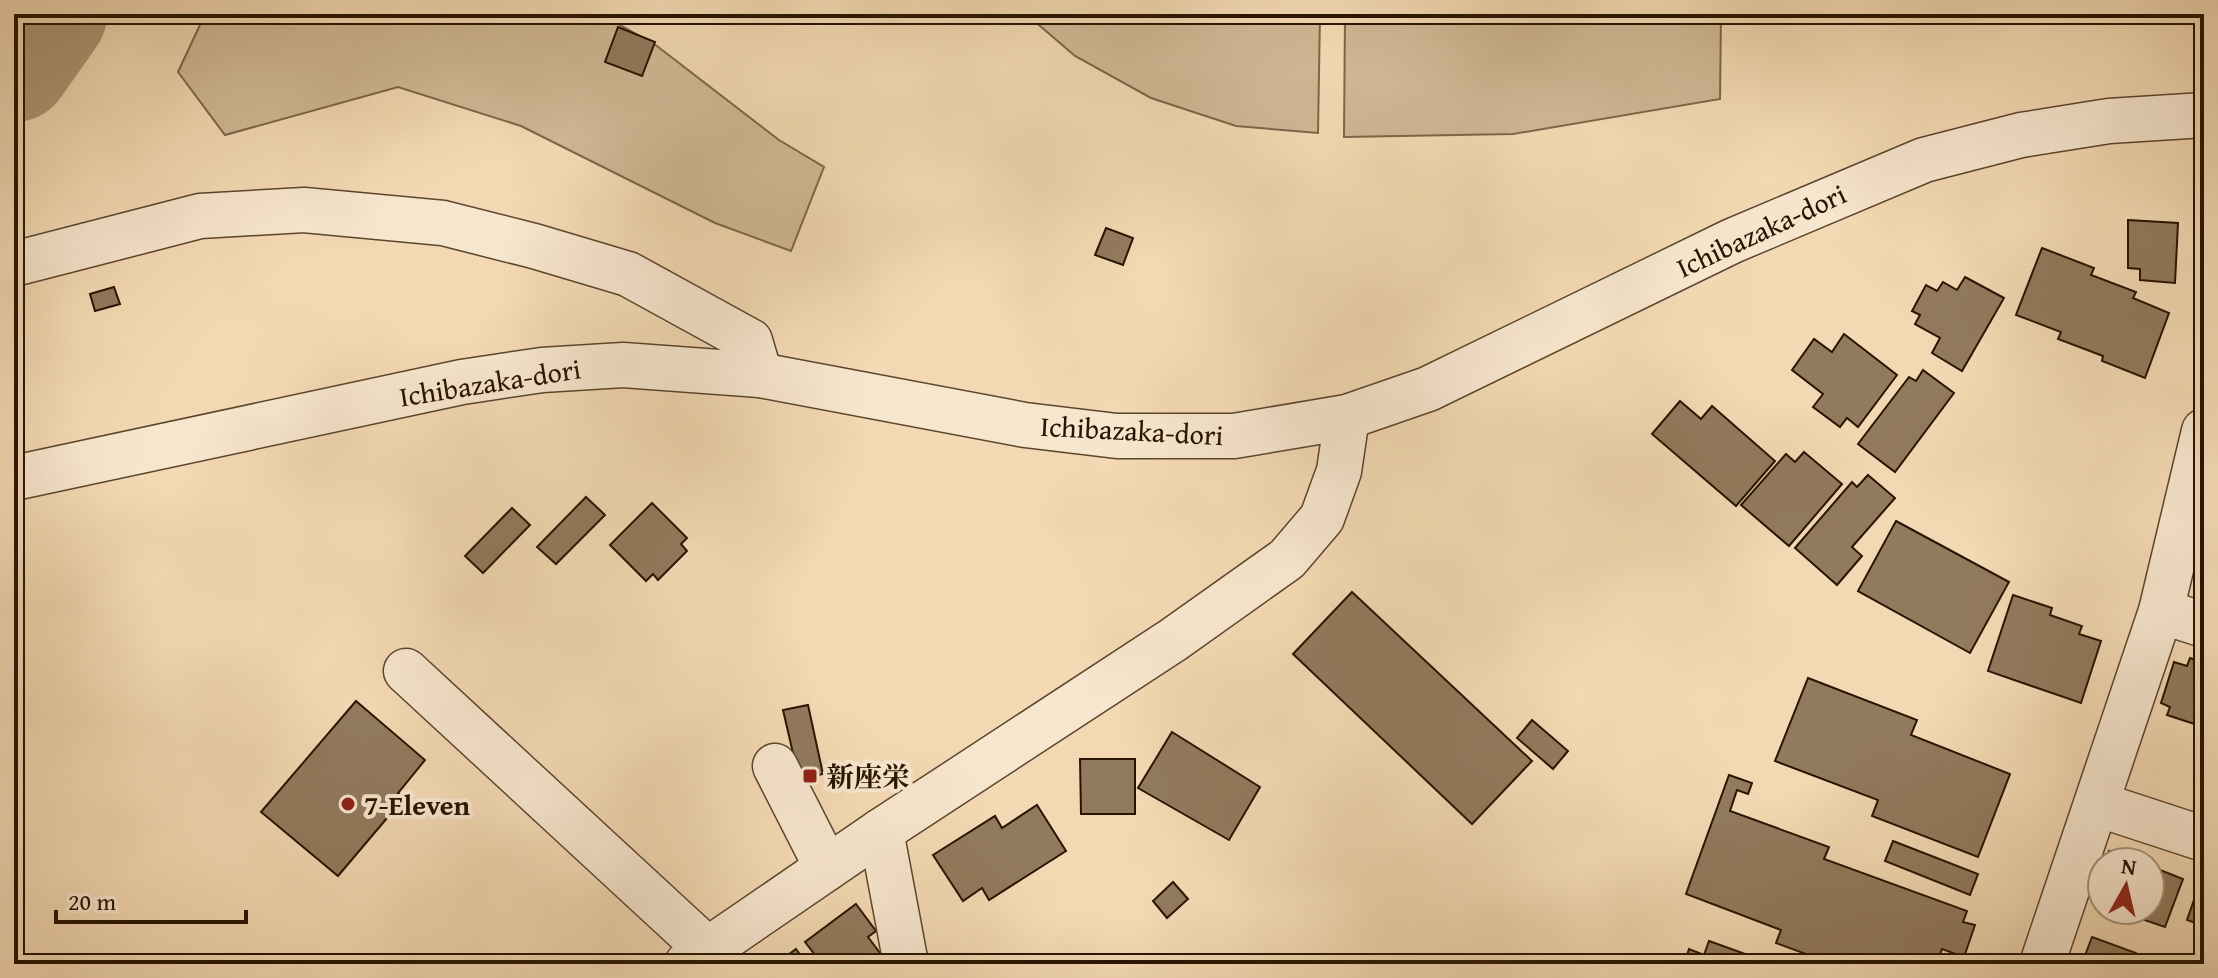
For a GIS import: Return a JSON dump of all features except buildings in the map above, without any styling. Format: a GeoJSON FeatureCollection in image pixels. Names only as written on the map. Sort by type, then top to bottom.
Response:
{"type":"FeatureCollection","features":[{"type":"Feature","properties":{"kind":"street","name":"Ichibazaka-dori"},"geometry":{"type":"LineString","coordinates":[[14,478],[462,382],[542,370],[623,365],[760,375],[1025,425],[1117,436],[1234,436],[1347,417],[1428,389],[1732,241],[1924,160],[2021,135],[2109,121],[2204,115]]}},
{"type":"Feature","properties":{"kind":"street"},"geometry":{"type":"LineString","coordinates":[[14,264],[200,216],[304,210],[443,223],[628,274],[750,341],[760,375]]}},
{"type":"Feature","properties":{"kind":"street"},"geometry":{"type":"LineString","coordinates":[[406,671],[698,957],[881,831],[1173,640],[1287,559],[1322,518],[1339,471],[1347,417]]}},
{"type":"Feature","properties":{"kind":"street"},"geometry":{"type":"LineString","coordinates":[[2042,964],[2161,611],[2204,431]]}},
{"type":"Feature","properties":{"kind":"street"},"geometry":{"type":"LineString","coordinates":[[2161,611],[2204,625]]}},
{"type":"Feature","properties":{"kind":"street"},"geometry":{"type":"LineString","coordinates":[[775,766],[827,868]]}},
{"type":"Feature","properties":{"kind":"street"},"geometry":{"type":"LineString","coordinates":[[2097,804],[2204,839]]}},
{"type":"Feature","properties":{"kind":"street"},"geometry":{"type":"LineString","coordinates":[[881,831],[906,964]]}},
{"type":"Feature","properties":{"kind":"shaded area"},"geometry":{"type":"Polygon","coordinates":[[[205,14],[601,14],[657,46],[779,140],[824,167],[791,251],[715,223],[521,126],[398,87],[225,135],[178,72],[205,14]]]}},
{"type":"Feature","properties":{"kind":"shaded area"},"geometry":{"type":"Polygon","coordinates":[[[1026,14],[1320,14],[1318,133],[1236,126],[1151,98],[1075,56],[1026,14]]]}},
{"type":"Feature","properties":{"kind":"shaded area"},"geometry":{"type":"Polygon","coordinates":[[[1345,14],[1721,14],[1720,99],[1513,134],[1344,137],[1345,14]]]}},
{"type":"Feature","properties":{"kind":"waterway"},"geometry":{"type":"LineString","coordinates":[[14,65],[50,14]]}},
{"type":"Feature","properties":{"kind":"place","name":"新座栄"},"geometry":{"type":"Point","coordinates":[810,776]}},
{"type":"Feature","properties":{"kind":"place","name":"7-Eleven"},"geometry":{"type":"Point","coordinates":[348,804]}}]}
